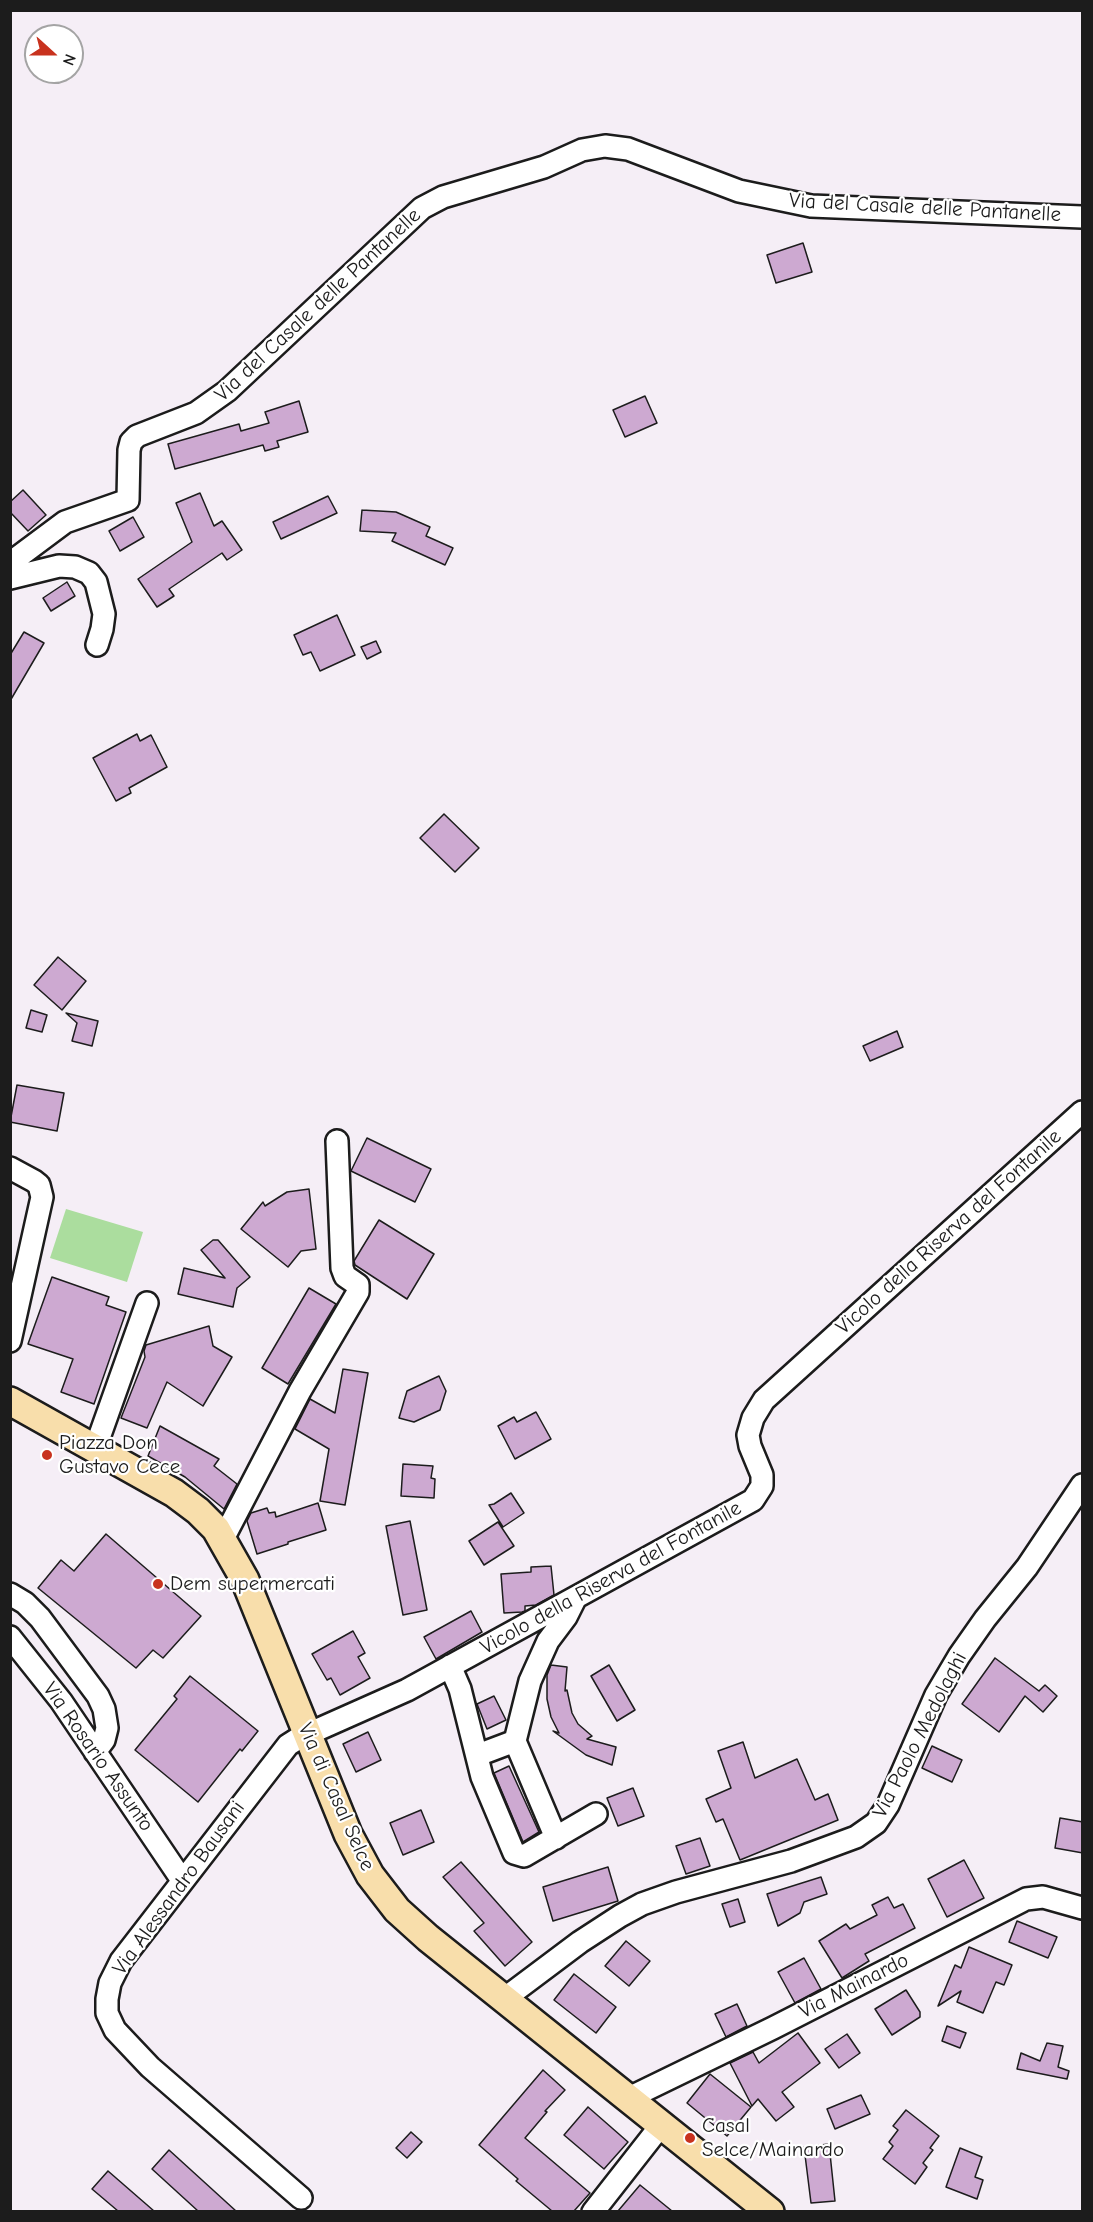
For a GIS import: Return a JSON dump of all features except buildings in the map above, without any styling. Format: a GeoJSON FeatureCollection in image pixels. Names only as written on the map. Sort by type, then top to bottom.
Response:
{"type":"FeatureCollection","features":[{"type":"Feature","properties":{"kind":"main road","name":"Via di Casal Selce"},"geometry":{"type":"LineString","coordinates":[[10,1401],[186,1501],[212,1524],[223,1539],[245,1580],[348,1834],[362,1862],[397,1910],[418,1930],[770,2211]]}},
{"type":"Feature","properties":{"kind":"street","name":"Via del Casale delle Pantanelle"},"geometry":{"type":"LineString","coordinates":[[10,563],[65,522],[128,500],[128,454],[133,440],[146,431],[196,413],[227,391],[422,208],[443,197],[544,167],[582,150],[605,146],[628,149],[738,191],[811,206],[1083,217]]}},
{"type":"Feature","properties":{"kind":"street"},"geometry":{"type":"LineString","coordinates":[[10,578],[59,566],[75,567],[89,573],[96,582],[104,609],[103,626],[97,645]]}},
{"type":"Feature","properties":{"kind":"street","name":"Vicolo della Riserva del Fontanile"},"geometry":{"type":"LineString","coordinates":[[308,1735],[394,1696],[753,1500],[762,1486],[762,1475],[748,1435],[753,1418],[764,1400],[1083,1112]]}},
{"type":"Feature","properties":{"kind":"street"},"geometry":{"type":"LineString","coordinates":[[223,1539],[300,1391],[358,1292],[358,1285],[345,1276],[342,1268],[337,1141]]}},
{"type":"Feature","properties":{"kind":"street"},"geometry":{"type":"LineString","coordinates":[[10,1168],[34,1180],[39,1185],[42,1197],[10,1341]]}},
{"type":"Feature","properties":{"kind":"street"},"geometry":{"type":"LineString","coordinates":[[95,1449],[147,1303]]}},
{"type":"Feature","properties":{"kind":"street","name":"Via Paolo Medolaghi"},"geometry":{"type":"LineString","coordinates":[[504,1999],[580,1942],[620,1916],[642,1905],[676,1892],[791,1861],[856,1837],[876,1823],[888,1805],[928,1713],[959,1656],[985,1619],[1027,1567],[1083,1485]]}},
{"type":"Feature","properties":{"kind":"street"},"geometry":{"type":"LineString","coordinates":[[10,1594],[25,1603],[40,1618],[98,1696],[104,1709],[107,1728],[104,1740],[95,1752]]}},
{"type":"Feature","properties":{"kind":"street"},"geometry":{"type":"LineString","coordinates":[[556,1838],[515,1742],[530,1681],[548,1641],[567,1617],[576,1597]]}},
{"type":"Feature","properties":{"kind":"street","name":"Via Rosario Assunto"},"geometry":{"type":"LineString","coordinates":[[10,1637],[61,1701],[182,1880]]}},
{"type":"Feature","properties":{"kind":"street"},"geometry":{"type":"LineString","coordinates":[[450,1666],[460,1689],[482,1777],[514,1853],[524,1856],[596,1814]]}},
{"type":"Feature","properties":{"kind":"street","name":"Via Alessandro Bausani"},"geometry":{"type":"LineString","coordinates":[[301,2198],[150,2067],[115,2030],[109,2019],[107,2006],[108,1991],[117,1968],[182,1880],[283,1751],[295,1741],[308,1735]]}},
{"type":"Feature","properties":{"kind":"street"},"geometry":{"type":"LineString","coordinates":[[478,1755],[515,1742]]}},
{"type":"Feature","properties":{"kind":"street","name":"Via Mainardo"},"geometry":{"type":"LineString","coordinates":[[629,2098],[773,2028],[1026,1899],[1043,1897],[1083,1908]]}},
{"type":"Feature","properties":{"kind":"street"},"geometry":{"type":"LineString","coordinates":[[593,2211],[662,2124]]}},
{"type":"Feature","properties":{"kind":"green space"},"geometry":{"type":"Polygon","coordinates":[[[66,1209],[143,1232],[127,1282],[50,1258],[66,1209]]]}},
{"type":"Feature","properties":{"kind":"place","name":"Piazza Don Gustavo Cece"},"geometry":{"type":"Point","coordinates":[47,1455]}},
{"type":"Feature","properties":{"kind":"place","name":"Dem supermercati"},"geometry":{"type":"Point","coordinates":[158,1584]}},
{"type":"Feature","properties":{"kind":"place","name":"Casal Selce/Mainardo"},"geometry":{"type":"Point","coordinates":[690,2138]}}]}
